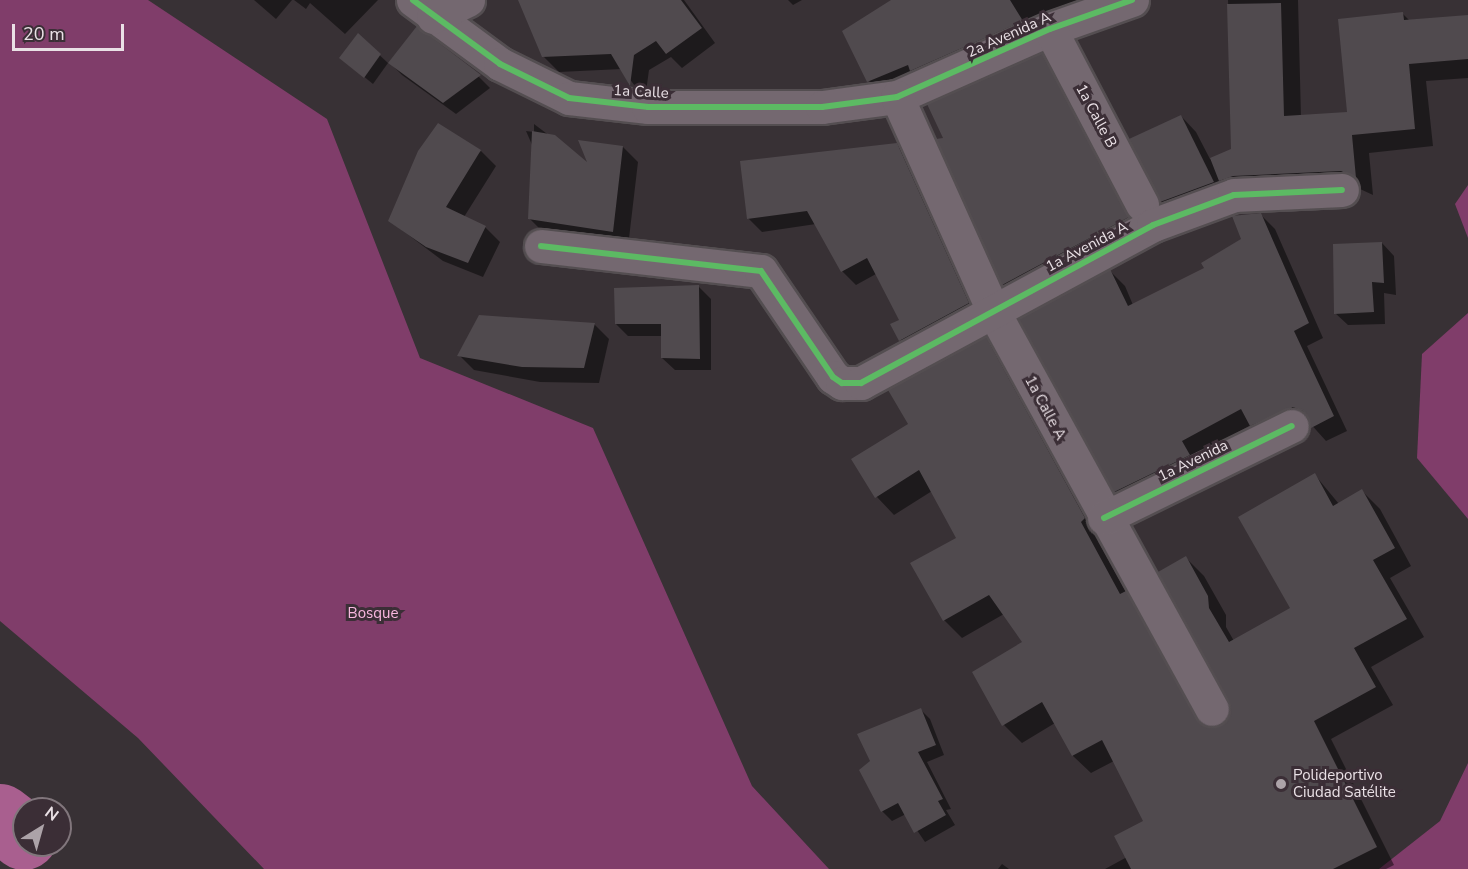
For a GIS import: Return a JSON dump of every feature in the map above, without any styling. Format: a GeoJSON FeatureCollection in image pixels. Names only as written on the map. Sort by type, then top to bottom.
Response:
{"type":"FeatureCollection","features":[{"type":"Feature","properties":{"kind":"street"},"geometry":{"type":"LineString","coordinates":[[423,8],[468,0]]}},
{"type":"Feature","properties":{"kind":"street","name":"2a Avenida A"},"geometry":{"type":"LineString","coordinates":[[897,97],[1050,29],[1132,0]]}},
{"type":"Feature","properties":{"kind":"street","name":"1a Calle"},"geometry":{"type":"LineString","coordinates":[[423,8],[500,64],[569,98],[648,107],[822,107],[897,97]]}},
{"type":"Feature","properties":{"kind":"street","name":"1a Calle B"},"geometry":{"type":"LineString","coordinates":[[1050,29],[1142,204]]}},
{"type":"Feature","properties":{"kind":"street","name":"1a Calle A"},"geometry":{"type":"LineString","coordinates":[[897,97],[993,311],[1104,518],[1212,709]]}},
{"type":"Feature","properties":{"kind":"street","name":"1a Avenida A"},"geometry":{"type":"LineString","coordinates":[[541,246],[761,271],[833,377],[842,383],[861,383],[1153,225],[1234,195],[1342,190]]}},
{"type":"Feature","properties":{"kind":"street","name":"1a Avenida"},"geometry":{"type":"LineString","coordinates":[[1104,518],[1292,426]]}},
{"type":"Feature","properties":{"kind":"green space","name":"Bosque"},"geometry":{"type":"Polygon","coordinates":[[[0,0],[148,0],[327,119],[420,358],[593,428],[752,786],[829,869],[264,869],[138,738],[0,621],[0,0]]]}},
{"type":"Feature","properties":{"kind":"green space"},"geometry":{"type":"Polygon","coordinates":[[[1468,185],[1468,238],[1455,204],[1468,185]]]}},
{"type":"Feature","properties":{"kind":"green space"},"geometry":{"type":"Polygon","coordinates":[[[1468,313],[1468,519],[1417,458],[1422,354],[1468,313]]]}},
{"type":"Feature","properties":{"kind":"green space"},"geometry":{"type":"Polygon","coordinates":[[[1468,763],[1468,869],[1379,869],[1440,821],[1468,763]]]}},
{"type":"Feature","properties":{"kind":"building"},"geometry":{"type":"Polygon","coordinates":[[[518,0],[681,0],[702,28],[666,54],[656,41],[634,55],[630,86],[611,54],[542,57],[518,0]]]}},
{"type":"Feature","properties":{"kind":"building"},"geometry":{"type":"Polygon","coordinates":[[[891,0],[1010,0],[1023,21],[910,71],[908,65],[867,82],[842,31],[891,0]]]}},
{"type":"Feature","properties":{"kind":"building"},"geometry":{"type":"Polygon","coordinates":[[[1281,3],[1284,116],[1347,112],[1338,19],[1403,12],[1404,20],[1468,15],[1468,59],[1409,64],[1415,129],[1352,135],[1356,178],[1341,171],[1233,176],[1219,181],[1210,158],[1231,149],[1227,4],[1281,3]]]}},
{"type":"Feature","properties":{"kind":"building"},"geometry":{"type":"Polygon","coordinates":[[[417,26],[481,75],[443,103],[388,63],[417,26]]]}},
{"type":"Feature","properties":{"kind":"building"},"geometry":{"type":"Polygon","coordinates":[[[358,33],[381,54],[364,78],[339,58],[358,33]]]}},
{"type":"Feature","properties":{"kind":"building"},"geometry":{"type":"Polygon","coordinates":[[[1042,53],[1129,217],[1002,285],[936,139],[943,138],[927,104],[1042,53]]]}},
{"type":"Feature","properties":{"kind":"building"},"geometry":{"type":"Polygon","coordinates":[[[1181,115],[1214,182],[1160,202],[1129,139],[1181,115]]]}},
{"type":"Feature","properties":{"kind":"building"},"geometry":{"type":"Polygon","coordinates":[[[438,123],[481,150],[446,207],[486,226],[468,263],[426,247],[388,221],[418,151],[438,123]]]}},
{"type":"Feature","properties":{"kind":"building"},"geometry":{"type":"Polygon","coordinates":[[[532,131],[555,135],[587,162],[578,140],[623,146],[613,232],[528,219],[532,131]]]}},
{"type":"Feature","properties":{"kind":"building"},"geometry":{"type":"Polygon","coordinates":[[[897,143],[969,303],[899,341],[890,324],[899,320],[867,258],[841,272],[807,211],[747,219],[740,161],[897,143]]]}},
{"type":"Feature","properties":{"kind":"building"},"geometry":{"type":"Polygon","coordinates":[[[1261,213],[1309,323],[1294,331],[1334,416],[1311,428],[1303,411],[1293,407],[1250,426],[1241,409],[1182,441],[1190,455],[1114,492],[1019,319],[1110,269],[1128,306],[1204,268],[1201,263],[1241,239],[1232,216],[1261,213]]]}},
{"type":"Feature","properties":{"kind":"building"},"geometry":{"type":"Polygon","coordinates":[[[1382,242],[1384,283],[1372,282],[1374,312],[1334,314],[1333,244],[1382,242]]]}},
{"type":"Feature","properties":{"kind":"building"},"geometry":{"type":"Polygon","coordinates":[[[699,285],[700,359],[661,358],[661,324],[615,324],[614,288],[699,285]]]}},
{"type":"Feature","properties":{"kind":"building"},"geometry":{"type":"Polygon","coordinates":[[[479,315],[595,323],[584,368],[522,367],[457,356],[479,315]]]}},
{"type":"Feature","properties":{"kind":"building"},"geometry":{"type":"Polygon","coordinates":[[[986,337],[1085,518],[1081,522],[1120,594],[1126,591],[1203,725],[1222,725],[1231,710],[1229,701],[1158,572],[1186,556],[1208,596],[1209,608],[1229,642],[1290,608],[1238,517],[1315,473],[1333,506],[1362,489],[1395,548],[1373,560],[1407,619],[1354,648],[1376,687],[1314,721],[1377,847],[1333,869],[1131,869],[1114,836],[1143,821],[1102,740],[1072,756],[1042,702],[1002,726],[972,672],[1022,642],[989,595],[943,621],[910,563],[956,538],[919,470],[875,498],[851,459],[908,424],[888,390],[986,337]]]}},
{"type":"Feature","properties":{"kind":"building"},"geometry":{"type":"Polygon","coordinates":[[[921,708],[936,745],[918,752],[943,799],[938,801],[946,815],[914,833],[898,803],[881,812],[859,770],[870,761],[857,734],[921,708]]]}},
{"type":"Feature","properties":{"kind":"waterway"},"geometry":{"type":"LineString","coordinates":[[0,818],[12,827]]}},
{"type":"Feature","properties":{"kind":"cycle path"},"geometry":{"type":"LineString","coordinates":[[413,0],[500,64],[569,98],[648,107],[822,107],[897,97],[1050,29],[1132,0]]}},
{"type":"Feature","properties":{"kind":"cycle path"},"geometry":{"type":"LineString","coordinates":[[541,246],[761,271],[833,377],[842,383],[861,383],[1153,225],[1234,195],[1342,190]]}},
{"type":"Feature","properties":{"kind":"cycle path"},"geometry":{"type":"LineString","coordinates":[[1104,518],[1292,426]]}},
{"type":"Feature","properties":{"kind":"place","name":"Polideportivo Ciudad Satélite"},"geometry":{"type":"Point","coordinates":[1281,784]}}]}
